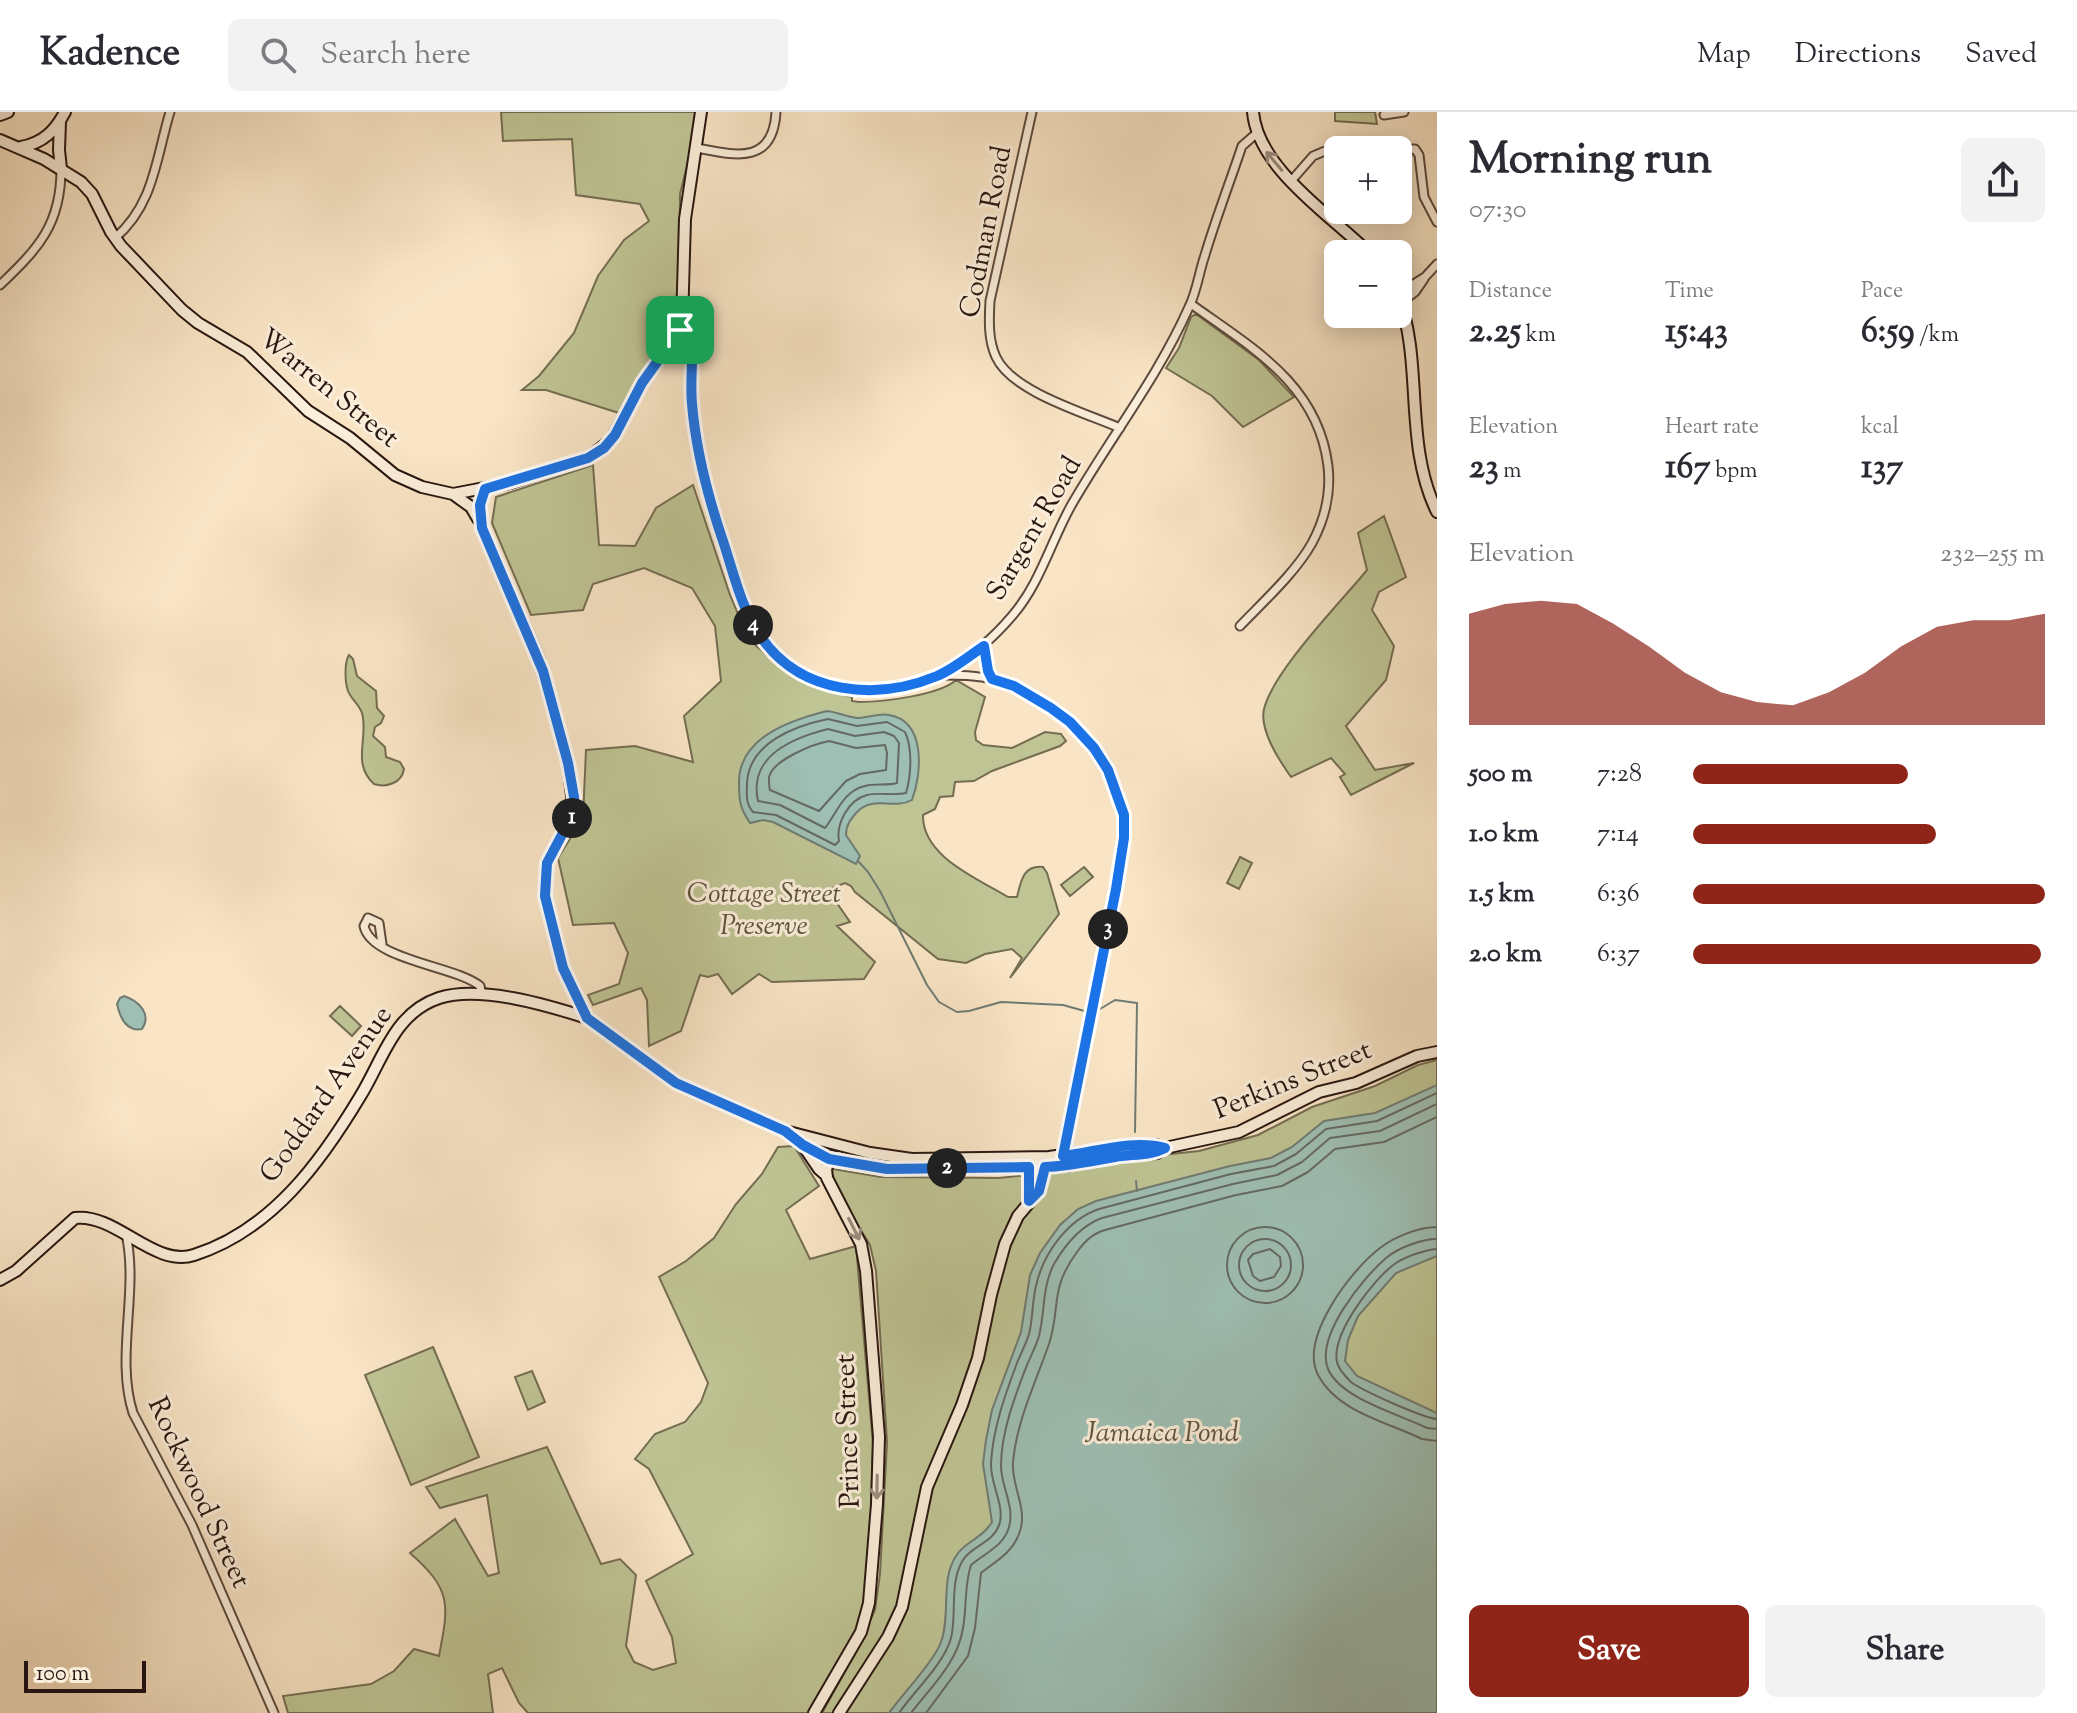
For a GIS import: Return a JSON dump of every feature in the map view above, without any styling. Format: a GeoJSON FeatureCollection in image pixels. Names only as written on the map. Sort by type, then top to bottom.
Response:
{"type":"FeatureCollection","features":[{"type":"Feature","properties":{"kind":"main road"},"geometry":{"type":"LineString","coordinates":[[0,116],[8,112]]}},
{"type":"Feature","properties":{"kind":"main road","name":"Warren Street"},"geometry":{"type":"LineString","coordinates":[[1,140],[81,182],[92,194],[115,238],[190,317],[247,352],[308,411],[350,438],[395,475],[422,487],[453,494],[485,489],[588,458],[604,448],[615,435],[642,383],[680,330],[684,302],[686,208],[701,112]]}},
{"type":"Feature","properties":{"kind":"main road"},"geometry":{"type":"LineString","coordinates":[[1253,112],[1257,133],[1270,158],[1355,240]]}},
{"type":"Feature","properties":{"kind":"main road"},"geometry":{"type":"LineString","coordinates":[[19,147],[41,141],[63,116]]}},
{"type":"Feature","properties":{"kind":"main road"},"geometry":{"type":"LineString","coordinates":[[61,169],[59,150],[63,116]]}},
{"type":"Feature","properties":{"kind":"main road"},"geometry":{"type":"LineString","coordinates":[[1406,328],[1419,457],[1437,512]]}},
{"type":"Feature","properties":{"kind":"main road"},"geometry":{"type":"LineString","coordinates":[[482,528],[480,505],[485,489]]}},
{"type":"Feature","properties":{"kind":"main road"},"geometry":{"type":"LineString","coordinates":[[453,494],[471,507],[482,528],[539,659],[566,752],[574,808],[547,863],[545,896],[563,968],[587,1018]]}},
{"type":"Feature","properties":{"kind":"main road","name":"Goddard Avenue"},"geometry":{"type":"LineString","coordinates":[[0,1280],[16,1271],[75,1218],[87,1217],[157,1251],[190,1257],[239,1234],[284,1201],[306,1175],[359,1098],[386,1045],[403,1022],[434,1000],[460,993],[482,994],[587,1018]]}},
{"type":"Feature","properties":{"kind":"main road","name":"Perkins Street"},"geometry":{"type":"LineString","coordinates":[[587,1018],[676,1083],[785,1131],[901,1158],[1076,1165],[1117,1156],[1157,1153],[1165,1148],[1239,1132],[1319,1092],[1356,1083],[1417,1056],[1437,1052]]}},
{"type":"Feature","properties":{"kind":"main road","name":"Perkins Street"},"geometry":{"type":"LineString","coordinates":[[785,1131],[829,1159],[887,1169],[1029,1162]]}},
{"type":"Feature","properties":{"kind":"main road","name":"Prince Street"},"geometry":{"type":"LineString","coordinates":[[803,1145],[827,1176],[829,1186],[861,1244],[866,1271],[879,1437],[873,1566],[866,1619],[814,1713]]}},
{"type":"Feature","properties":{"kind":"main road"},"geometry":{"type":"LineString","coordinates":[[827,1176],[829,1159],[836,1145]]}},
{"type":"Feature","properties":{"kind":"main road","name":"Perkins Street"},"geometry":{"type":"LineString","coordinates":[[1045,1162],[1063,1156],[1127,1147],[1156,1145],[1165,1148]]}},
{"type":"Feature","properties":{"kind":"main road"},"geometry":{"type":"LineString","coordinates":[[1029,1162],[1029,1201]]}},
{"type":"Feature","properties":{"kind":"main road"},"geometry":{"type":"LineString","coordinates":[[839,1713],[888,1637],[902,1607],[927,1487],[962,1405],[978,1358],[1005,1244],[1018,1216],[1039,1191],[1045,1162]]}},
{"type":"Feature","properties":{"kind":"street"},"geometry":{"type":"LineString","coordinates":[[115,238],[132,222],[149,192],[170,112]]}},
{"type":"Feature","properties":{"kind":"street"},"geometry":{"type":"LineString","coordinates":[[697,148],[748,155],[769,137],[776,112]]}},
{"type":"Feature","properties":{"kind":"street","name":"Codman Road"},"geometry":{"type":"LineString","coordinates":[[1032,112],[990,301],[989,326],[994,353],[1004,370],[1030,389],[1120,428]]}},
{"type":"Feature","properties":{"kind":"street"},"geometry":{"type":"LineString","coordinates":[[1384,115],[1404,112]]}},
{"type":"Feature","properties":{"kind":"street","name":"Sargent Road"},"geometry":{"type":"LineString","coordinates":[[680,330],[689,336],[692,343],[692,407],[708,495],[738,592],[762,639],[780,659],[799,672],[843,689],[891,689],[939,675],[984,646],[1026,597],[1063,520],[1143,396],[1191,304],[1205,253],[1242,147],[1257,133]]}},
{"type":"Feature","properties":{"kind":"street"},"geometry":{"type":"LineString","coordinates":[[1292,180],[1313,156],[1325,151],[1415,149],[1419,155],[1424,197],[1437,222]]}},
{"type":"Feature","properties":{"kind":"street"},"geometry":{"type":"LineString","coordinates":[[0,285],[36,248],[55,218],[61,192],[61,169]]}},
{"type":"Feature","properties":{"kind":"street"},"geometry":{"type":"LineString","coordinates":[[1412,293],[1437,264]]}},
{"type":"Feature","properties":{"kind":"street"},"geometry":{"type":"LineString","coordinates":[[1191,304],[1288,378],[1313,414],[1326,453],[1328,494],[1315,537],[1303,556],[1240,626]]}},
{"type":"Feature","properties":{"kind":"street"},"geometry":{"type":"LineString","coordinates":[[984,646],[992,679]]}},
{"type":"Feature","properties":{"kind":"street"},"geometry":{"type":"LineString","coordinates":[[939,675],[992,679],[1032,696],[1070,722],[1094,748],[1108,770],[1124,815],[1124,838],[1116,889],[1063,1156]]}},
{"type":"Feature","properties":{"kind":"street"},"geometry":{"type":"LineString","coordinates":[[382,944],[413,962],[465,976],[480,986],[482,994]]}},
{"type":"Feature","properties":{"kind":"street","name":"Rockwood Street"},"geometry":{"type":"LineString","coordinates":[[126,1234],[130,1253],[129,1401],[192,1525],[274,1713]]}},
{"type":"Feature","properties":{"kind":"green space"},"geometry":{"type":"Polygon","coordinates":[[[501,112],[695,112],[692,145],[680,194],[679,314],[671,334],[648,363],[619,413],[546,390],[522,390],[539,376],[574,333],[598,276],[624,240],[649,221],[640,204],[576,195],[572,139],[503,141],[501,112]]]}},
{"type":"Feature","properties":{"kind":"green space"},"geometry":{"type":"Polygon","coordinates":[[[1335,112],[1375,112],[1377,124],[1335,121],[1335,112]]]}},
{"type":"Feature","properties":{"kind":"green space"},"geometry":{"type":"Polygon","coordinates":[[[1196,314],[1259,360],[1294,397],[1243,427],[1212,396],[1166,368],[1179,348],[1191,317],[1196,314]]]}},
{"type":"Feature","properties":{"kind":"green space","name":"Cottage Street Preserve"},"geometry":{"type":"Polygon","coordinates":[[[593,465],[599,545],[635,546],[656,508],[693,485],[730,595],[749,640],[785,670],[816,688],[852,697],[852,701],[869,702],[925,694],[956,680],[985,697],[975,732],[976,740],[983,745],[1012,748],[1045,732],[1061,734],[1066,741],[1060,746],[992,771],[974,781],[955,782],[953,796],[940,797],[935,809],[923,815],[925,830],[942,855],[1008,897],[1017,897],[1027,871],[1043,867],[1047,873],[1059,914],[1010,978],[1022,958],[1012,949],[985,954],[966,963],[938,959],[845,883],[832,888],[832,896],[850,922],[837,926],[875,962],[864,979],[772,982],[759,974],[732,994],[718,974],[708,977],[700,975],[681,1031],[649,1046],[647,1000],[641,988],[593,1005],[588,995],[619,984],[628,953],[614,923],[573,925],[558,858],[583,818],[586,750],[635,746],[693,762],[684,716],[721,681],[715,626],[692,588],[644,568],[593,584],[583,610],[531,615],[492,523],[496,497],[593,465]]]}},
{"type":"Feature","properties":{"kind":"green space"},"geometry":{"type":"Polygon","coordinates":[[[1384,516],[1406,577],[1379,592],[1372,610],[1394,646],[1386,680],[1346,726],[1375,770],[1414,763],[1351,795],[1340,777],[1345,774],[1331,758],[1291,777],[1267,735],[1263,717],[1270,693],[1280,676],[1367,570],[1358,533],[1384,516]]]}},
{"type":"Feature","properties":{"kind":"green space"},"geometry":{"type":"Polygon","coordinates":[[[349,655],[357,676],[376,691],[377,708],[384,716],[375,727],[373,736],[385,747],[386,757],[400,762],[404,769],[397,781],[388,785],[374,784],[363,768],[364,722],[346,683],[349,655]]]}},
{"type":"Feature","properties":{"kind":"green space"},"geometry":{"type":"Polygon","coordinates":[[[1240,857],[1252,863],[1239,889],[1227,883],[1240,857]]]}},
{"type":"Feature","properties":{"kind":"green space"},"geometry":{"type":"Polygon","coordinates":[[[1084,867],[1093,877],[1070,896],[1061,885],[1084,867]]]}},
{"type":"Feature","properties":{"kind":"green space"},"geometry":{"type":"Polygon","coordinates":[[[340,1006],[361,1026],[352,1036],[330,1016],[340,1006]]]}},
{"type":"Feature","properties":{"kind":"green space","name":"Jamaica Pond"},"geometry":{"type":"Polygon","coordinates":[[[1437,1060],[1437,1713],[822,1713],[875,1610],[880,1574],[887,1442],[876,1271],[870,1245],[836,1191],[831,1174],[833,1169],[881,1177],[999,1178],[1199,1151],[1258,1135],[1312,1107],[1375,1086],[1418,1065],[1437,1060]]]}},
{"type":"Feature","properties":{"kind":"green space"},"geometry":{"type":"Polygon","coordinates":[[[794,1146],[819,1186],[786,1210],[810,1259],[856,1246],[873,1444],[869,1576],[859,1623],[811,1713],[528,1713],[519,1703],[502,1668],[488,1674],[493,1713],[288,1713],[283,1696],[371,1684],[394,1671],[414,1649],[439,1656],[445,1623],[444,1599],[434,1577],[410,1553],[455,1519],[488,1576],[499,1573],[487,1495],[440,1508],[426,1487],[547,1447],[601,1564],[620,1559],[636,1575],[626,1646],[634,1662],[653,1670],[676,1663],[672,1637],[646,1581],[693,1554],[649,1469],[635,1459],[655,1434],[685,1422],[701,1402],[708,1383],[659,1277],[686,1261],[714,1238],[736,1204],[762,1174],[778,1147],[794,1146]]]}},
{"type":"Feature","properties":{"kind":"green space"},"geometry":{"type":"Polygon","coordinates":[[[433,1347],[479,1457],[411,1485],[365,1375],[433,1347]]]}},
{"type":"Feature","properties":{"kind":"green space"},"geometry":{"type":"Polygon","coordinates":[[[532,1371],[545,1402],[528,1410],[515,1377],[532,1371]]]}},
{"type":"Feature","properties":{"kind":"water"},"geometry":{"type":"Polygon","coordinates":[[[827,711],[857,718],[889,715],[901,719],[910,727],[918,750],[918,776],[912,800],[898,804],[870,804],[857,812],[849,823],[846,835],[860,856],[856,864],[773,822],[763,820],[750,823],[740,803],[742,766],[758,742],[784,726],[827,711]]]}},
{"type":"Feature","properties":{"kind":"water"},"geometry":{"type":"Polygon","coordinates":[[[124,996],[135,1001],[145,1013],[142,1029],[128,1026],[122,1019],[117,1004],[124,996]]]}},
{"type":"Feature","properties":{"kind":"water","name":"Jamaica Pond"},"geometry":{"type":"Polygon","coordinates":[[[1437,1085],[1437,1256],[1396,1273],[1358,1316],[1348,1340],[1345,1361],[1357,1376],[1437,1413],[1437,1713],[889,1713],[938,1650],[944,1632],[951,1565],[964,1547],[992,1522],[983,1464],[992,1410],[1021,1332],[1030,1275],[1040,1253],[1060,1225],[1078,1209],[1096,1201],[1271,1158],[1292,1147],[1324,1121],[1375,1113],[1437,1085]]]}},
{"type":"Feature","properties":{"kind":"waterway"},"geometry":{"type":"LineString","coordinates":[[858,861],[880,891],[927,985],[939,1002],[957,1012],[1001,1002],[1063,1005],[1088,1012]]}},
{"type":"Feature","properties":{"kind":"waterway"},"geometry":{"type":"LineString","coordinates":[[1100,1009],[1115,1000],[1137,1003],[1135,1132]]}},
{"type":"Feature","properties":{"kind":"waterway"},"geometry":{"type":"LineString","coordinates":[[1136,1181],[1137,1191]]}},
{"type":"Feature","properties":{"kind":"route"},"geometry":{"type":"LineString","coordinates":[[680,330],[692,339],[692,407],[715,521],[745,609],[767,646],[785,663],[817,681],[832,687],[867,691],[898,687],[939,675],[984,646],[992,679],[1014,686],[1070,722],[1094,748],[1108,770],[1124,815],[1124,838],[1063,1156],[1127,1147],[1156,1145],[1165,1148],[1157,1153],[1045,1167],[1039,1191],[1029,1201],[1029,1167],[887,1169],[829,1159],[785,1131],[676,1083],[587,1018],[563,968],[545,896],[547,863],[574,812],[568,763],[546,677],[482,528],[481,497],[485,489],[588,458],[604,448],[615,435],[642,383],[680,330]]}}]}
